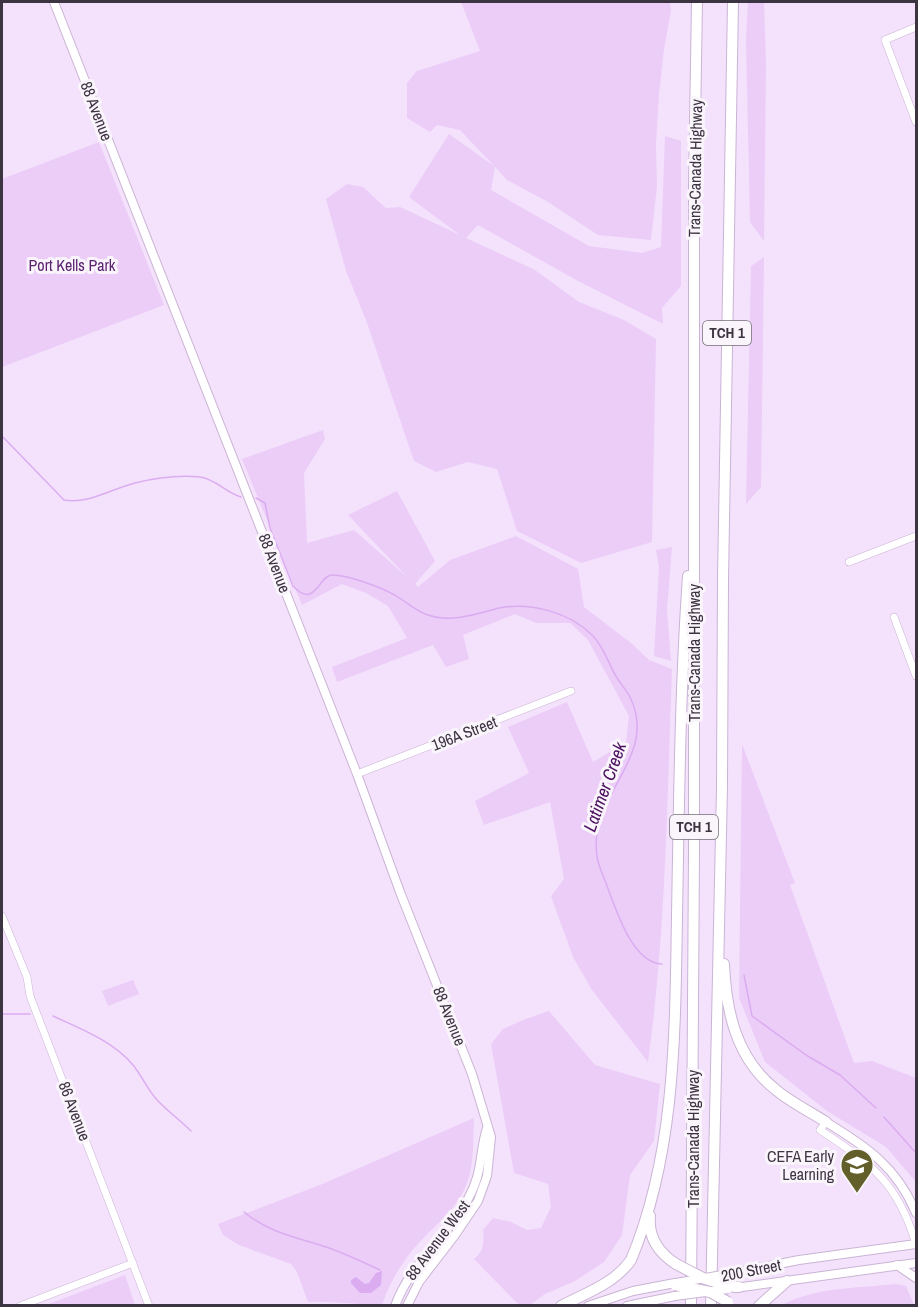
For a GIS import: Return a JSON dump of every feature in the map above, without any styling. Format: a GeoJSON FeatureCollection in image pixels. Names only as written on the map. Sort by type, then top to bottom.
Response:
{"type":"FeatureCollection","features":[{"type":"Feature","properties":{"kind":"highway","name":"Trans-Canada Highway"},"geometry":{"type":"LineString","coordinates":[[691,1305],[694,900],[694,185],[697,2]]}},
{"type":"Feature","properties":{"kind":"highway","name":"Trans-Canada Highway"},"geometry":{"type":"LineString","coordinates":[[728,2],[732,72]]}},
{"type":"Feature","properties":{"kind":"highway","name":"Trans-Canada Highway"},"geometry":{"type":"LineString","coordinates":[[711,1305],[733,2]]}},
{"type":"Feature","properties":{"kind":"highway"},"geometry":{"type":"LineString","coordinates":[[561,1305],[602,1286],[625,1268],[631,1260],[651,1200],[666,1128],[672,1071],[686,609],[693,501]]}},
{"type":"Feature","properties":{"kind":"highway"},"geometry":{"type":"LineString","coordinates":[[720,855],[725,988],[733,1028],[747,1058],[766,1081],[823,1126]]}},
{"type":"Feature","properties":{"kind":"highway"},"geometry":{"type":"LineString","coordinates":[[651,1200],[649,1222],[654,1241],[662,1254],[705,1279],[731,1284]]}},
{"type":"Feature","properties":{"kind":"highway"},"geometry":{"type":"LineString","coordinates":[[759,1305],[787,1281]]}},
{"type":"Feature","properties":{"kind":"highway"},"geometry":{"type":"LineString","coordinates":[[673,1287],[710,1292],[730,1304]]}},
{"type":"Feature","properties":{"kind":"main road","name":"88 Avenue"},"geometry":{"type":"LineString","coordinates":[[54,2],[357,774],[400,892],[472,1074],[487,1127]]}},
{"type":"Feature","properties":{"kind":"main road"},"geometry":{"type":"LineString","coordinates":[[823,1126],[851,1138],[884,1163],[903,1185],[916,1213]]}},
{"type":"Feature","properties":{"kind":"main road","name":"88 Avenue West"},"geometry":{"type":"LineString","coordinates":[[395,1305],[415,1269],[443,1235],[470,1196],[480,1168],[487,1127]]}},
{"type":"Feature","properties":{"kind":"main road","name":"88 Avenue West"},"geometry":{"type":"LineString","coordinates":[[407,1305],[419,1282],[467,1218],[485,1185],[491,1144],[487,1127]]}},
{"type":"Feature","properties":{"kind":"main road","name":"200 Street"},"geometry":{"type":"LineString","coordinates":[[710,1292],[799,1260],[916,1246]]}},
{"type":"Feature","properties":{"kind":"main road","name":"200 Street"},"geometry":{"type":"LineString","coordinates":[[731,1284],[787,1281],[916,1263]]}},
{"type":"Feature","properties":{"kind":"main road"},"geometry":{"type":"LineString","coordinates":[[897,1265],[916,1278]]}},
{"type":"Feature","properties":{"kind":"main road","name":"200 Street"},"geometry":{"type":"LineString","coordinates":[[627,1305],[673,1287],[705,1279]]}},
{"type":"Feature","properties":{"kind":"main road","name":"200 Street"},"geometry":{"type":"LineString","coordinates":[[588,1305],[633,1291],[673,1287]]}},
{"type":"Feature","properties":{"kind":"street"},"geometry":{"type":"LineString","coordinates":[[916,27],[885,40],[916,122]]}},
{"type":"Feature","properties":{"kind":"street"},"geometry":{"type":"LineString","coordinates":[[849,562],[916,536]]}},
{"type":"Feature","properties":{"kind":"street"},"geometry":{"type":"LineString","coordinates":[[894,617],[916,676]]}},
{"type":"Feature","properties":{"kind":"street","name":"196A Street"},"geometry":{"type":"LineString","coordinates":[[357,774],[571,691]]}},
{"type":"Feature","properties":{"kind":"street","name":"86 Avenue"},"geometry":{"type":"LineString","coordinates":[[2,916],[27,977],[30,996],[149,1305]]}},
{"type":"Feature","properties":{"kind":"street"},"geometry":{"type":"LineString","coordinates":[[823,1126],[883,1178],[900,1202],[916,1246]]}},
{"type":"Feature","properties":{"kind":"street"},"geometry":{"type":"LineString","coordinates":[[20,1305],[133,1263]]}},
{"type":"Feature","properties":{"kind":"green space"},"geometry":{"type":"Polygon","coordinates":[[[461,2],[670,2],[671,11],[659,94],[656,144],[657,186],[651,240],[598,235],[548,202],[507,180],[495,167],[491,190],[589,246],[642,253],[661,247],[665,136],[681,141],[681,286],[662,308],[663,324],[578,281],[478,225],[466,238],[535,270],[579,302],[624,320],[656,339],[652,542],[581,563],[517,531],[497,469],[468,462],[436,472],[414,461],[366,320],[346,271],[326,199],[347,184],[363,187],[386,208],[400,207],[460,235],[409,197],[449,134],[494,166],[460,130],[437,125],[430,132],[407,118],[407,83],[417,71],[480,51],[461,2]]]}},
{"type":"Feature","properties":{"kind":"green space"},"geometry":{"type":"Polygon","coordinates":[[[748,2],[764,2],[766,64],[764,241],[750,222],[746,40],[748,2]]]}},
{"type":"Feature","properties":{"kind":"green space","name":"Port Kells Park"},"geometry":{"type":"Polygon","coordinates":[[[99,142],[164,305],[2,367],[2,179],[99,142]]]}},
{"type":"Feature","properties":{"kind":"green space"},"geometry":{"type":"Polygon","coordinates":[[[764,257],[761,487],[746,504],[751,266],[764,257]]]}},
{"type":"Feature","properties":{"kind":"green space"},"geometry":{"type":"Polygon","coordinates":[[[323,430],[325,439],[304,473],[307,543],[354,530],[408,578],[348,515],[397,491],[435,561],[415,584],[418,587],[450,560],[516,536],[578,569],[584,607],[631,643],[649,660],[672,669],[662,915],[648,1062],[592,990],[573,957],[551,896],[564,879],[550,802],[484,825],[475,801],[529,773],[508,727],[567,702],[593,762],[626,742],[629,716],[588,640],[570,623],[536,623],[515,614],[463,635],[469,659],[446,667],[433,645],[337,682],[332,667],[407,638],[388,606],[366,593],[342,584],[302,605],[242,459],[323,430]]]}},
{"type":"Feature","properties":{"kind":"green space"},"geometry":{"type":"Polygon","coordinates":[[[672,547],[667,610],[671,661],[654,656],[659,567],[656,550],[672,547]]]}},
{"type":"Feature","properties":{"kind":"green space"},"geometry":{"type":"Polygon","coordinates":[[[742,744],[795,883],[790,885],[854,1063],[872,1061],[916,1078],[916,1182],[886,1147],[827,1111],[765,1062],[739,998],[742,744]]]}},
{"type":"Feature","properties":{"kind":"green space"},"geometry":{"type":"Polygon","coordinates":[[[133,980],[139,994],[108,1006],[102,991],[133,980]]]}},
{"type":"Feature","properties":{"kind":"green space"},"geometry":{"type":"Polygon","coordinates":[[[549,1011],[595,1065],[660,1084],[654,1141],[630,1175],[622,1235],[604,1262],[575,1281],[545,1294],[530,1305],[519,1305],[474,1259],[482,1250],[483,1230],[493,1218],[511,1222],[527,1230],[541,1228],[551,1207],[548,1184],[514,1173],[491,1044],[503,1029],[549,1011]]]}},
{"type":"Feature","properties":{"kind":"green space"},"geometry":{"type":"Polygon","coordinates":[[[474,1118],[471,1167],[462,1194],[405,1259],[382,1305],[308,1302],[297,1272],[291,1264],[239,1245],[223,1235],[218,1224],[320,1185],[474,1118]]]}},
{"type":"Feature","properties":{"kind":"green space"},"geometry":{"type":"Polygon","coordinates":[[[125,1275],[135,1305],[46,1305],[125,1275]]]}},
{"type":"Feature","properties":{"kind":"green space"},"geometry":{"type":"Polygon","coordinates":[[[896,1284],[906,1286],[914,1305],[782,1305],[823,1292],[896,1284]]]}},
{"type":"Feature","properties":{"kind":"shaded area"},"geometry":{"type":"Polygon","coordinates":[[[382,1271],[381,1285],[371,1293],[360,1293],[351,1283],[351,1280],[356,1277],[365,1284],[369,1283],[376,1273],[382,1271]]]}},
{"type":"Feature","properties":{"kind":"waterway","name":"Latimer Creek"},"geometry":{"type":"LineString","coordinates":[[2,436],[64,500],[82,500],[143,481],[184,476],[206,478],[241,497]]}},
{"type":"Feature","properties":{"kind":"waterway","name":"Latimer Creek"},"geometry":{"type":"LineString","coordinates":[[256,498],[265,503],[270,528],[293,586],[300,592],[312,593],[327,576],[339,576],[377,587],[428,615],[446,618],[463,617],[499,608],[523,606],[561,615],[583,627],[596,639],[630,697],[636,716],[637,734],[626,767],[601,816],[596,847],[598,860],[620,921],[634,945],[642,955],[662,964]]}},
{"type":"Feature","properties":{"kind":"waterway","name":"Latimer Creek"},"geometry":{"type":"LineString","coordinates":[[744,975],[752,1016],[806,1055],[840,1075],[876,1108]]}},
{"type":"Feature","properties":{"kind":"waterway"},"geometry":{"type":"LineString","coordinates":[[2,1014],[30,1014]]}},
{"type":"Feature","properties":{"kind":"waterway"},"geometry":{"type":"LineString","coordinates":[[53,1016],[96,1036],[116,1049],[133,1065],[156,1099],[191,1131]]}},
{"type":"Feature","properties":{"kind":"waterway","name":"Latimer Creek"},"geometry":{"type":"LineString","coordinates":[[884,1117],[916,1153]]}},
{"type":"Feature","properties":{"kind":"waterway"},"geometry":{"type":"LineString","coordinates":[[244,1212],[274,1230],[335,1250],[380,1270]]}},
{"type":"Feature","properties":{"kind":"place","name":"CEFA Early Learning"},"geometry":{"type":"Point","coordinates":[857,1194]}}]}
